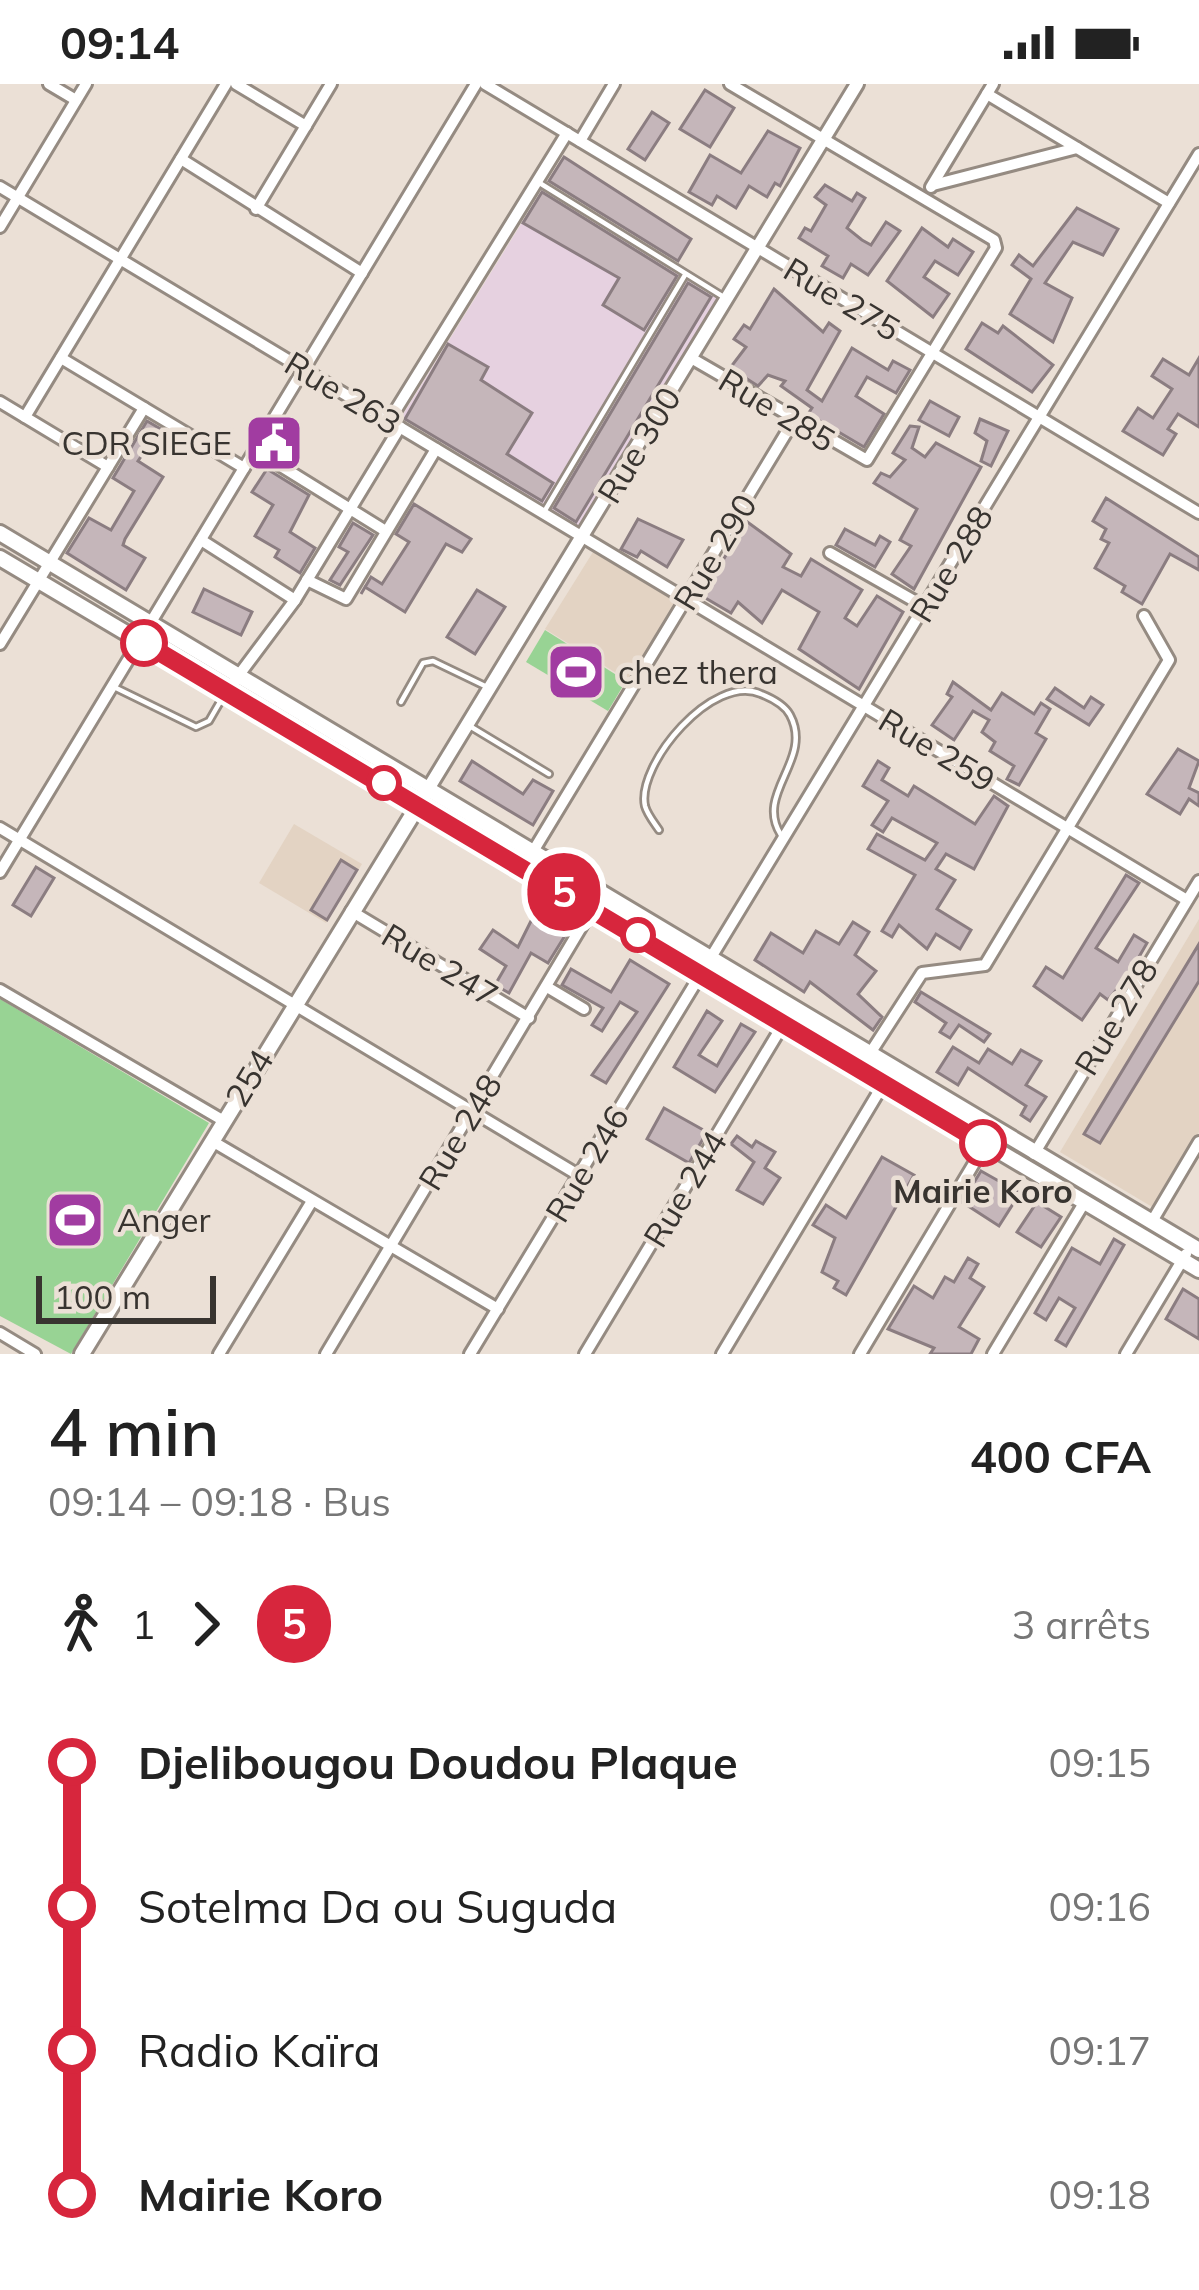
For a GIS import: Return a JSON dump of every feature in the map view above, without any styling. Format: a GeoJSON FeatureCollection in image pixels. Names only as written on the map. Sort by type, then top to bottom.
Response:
{"type":"FeatureCollection","features":[{"type":"Feature","properties":{"kind":"main road"},"geometry":{"type":"LineString","coordinates":[[0,533],[238,676],[523,868],[869,1055],[1195,1248]]}},
{"type":"Feature","properties":{"kind":"main road"},"geometry":{"type":"LineString","coordinates":[[0,559],[227,692],[602,894],[784,1023],[1199,1270]]}},
{"type":"Feature","properties":{"kind":"main road","name":"254"},"geometry":{"type":"LineString","coordinates":[[82,1354],[293,1004],[424,798]]}},
{"type":"Feature","properties":{"kind":"street"},"geometry":{"type":"LineString","coordinates":[[49,84],[76,100]]}},
{"type":"Feature","properties":{"kind":"street"},"geometry":{"type":"LineString","coordinates":[[0,227],[86,84]]}},
{"type":"Feature","properties":{"kind":"street"},"geometry":{"type":"LineString","coordinates":[[25,417],[226,84]]}},
{"type":"Feature","properties":{"kind":"street"},"geometry":{"type":"LineString","coordinates":[[236,84],[306,126]]}},
{"type":"Feature","properties":{"kind":"street"},"geometry":{"type":"LineString","coordinates":[[256,209],[332,84]]}},
{"type":"Feature","properties":{"kind":"street"},"geometry":{"type":"LineString","coordinates":[[0,872],[481,84]]}},
{"type":"Feature","properties":{"kind":"street","name":"Rue 275"},"geometry":{"type":"LineString","coordinates":[[481,84],[1199,513]]}},
{"type":"Feature","properties":{"kind":"street"},"geometry":{"type":"LineString","coordinates":[[580,141],[614,84]]}},
{"type":"Feature","properties":{"kind":"street"},"geometry":{"type":"LineString","coordinates":[[730,84],[996,243],[933,353]]}},
{"type":"Feature","properties":{"kind":"street","name":"Rue 300"},"geometry":{"type":"LineString","coordinates":[[424,798],[857,84]]}},
{"type":"Feature","properties":{"kind":"street"},"geometry":{"type":"LineString","coordinates":[[923,200],[990,89],[1169,203]]}},
{"type":"Feature","properties":{"kind":"street"},"geometry":{"type":"LineString","coordinates":[[227,692],[295,600],[567,134]]}},
{"type":"Feature","properties":{"kind":"street"},"geometry":{"type":"LineString","coordinates":[[933,184],[1077,148]]}},
{"type":"Feature","properties":{"kind":"street","name":"Rue 288"},"geometry":{"type":"LineString","coordinates":[[707,966],[1199,154]]}},
{"type":"Feature","properties":{"kind":"street"},"geometry":{"type":"LineString","coordinates":[[181,159],[362,273]]}},
{"type":"Feature","properties":{"kind":"street","name":"Rue 263"},"geometry":{"type":"LineString","coordinates":[[0,187],[686,599]]}},
{"type":"Feature","properties":{"kind":"street","name":"Rue 285"},"geometry":{"type":"LineString","coordinates":[[691,358],[863,460],[870,458],[933,353]]}},
{"type":"Feature","properties":{"kind":"street"},"geometry":{"type":"LineString","coordinates":[[61,358],[244,468]]}},
{"type":"Feature","properties":{"kind":"street"},"geometry":{"type":"LineString","coordinates":[[0,402],[108,467]]}},
{"type":"Feature","properties":{"kind":"street"},"geometry":{"type":"LineString","coordinates":[[0,644],[144,408]]}},
{"type":"Feature","properties":{"kind":"street","name":"Rue 290"},"geometry":{"type":"LineString","coordinates":[[523,868],[794,420]]}},
{"type":"Feature","properties":{"kind":"street"},"geometry":{"type":"LineString","coordinates":[[307,580],[346,599],[436,449]]}},
{"type":"Feature","properties":{"kind":"street"},"geometry":{"type":"LineString","coordinates":[[255,450],[384,530]]}},
{"type":"Feature","properties":{"kind":"street"},"geometry":{"type":"LineString","coordinates":[[201,540],[295,600]]}},
{"type":"Feature","properties":{"kind":"street"},"geometry":{"type":"LineString","coordinates":[[830,553],[926,607]]}},
{"type":"Feature","properties":{"kind":"street","name":"Rue 259"},"geometry":{"type":"LineString","coordinates":[[686,599],[1187,900]]}},
{"type":"Feature","properties":{"kind":"street"},"geometry":{"type":"LineString","coordinates":[[869,1055],[922,973],[985,965],[1169,660],[1144,616]]}},
{"type":"Feature","properties":{"kind":"street"},"geometry":{"type":"LineString","coordinates":[[0,828],[580,1176]]}},
{"type":"Feature","properties":{"kind":"street","name":"Rue 278"},"geometry":{"type":"LineString","coordinates":[[1034,1154],[1199,880]]}},
{"type":"Feature","properties":{"kind":"street","name":"Rue 248"},"geometry":{"type":"LineString","coordinates":[[326,1354],[602,894]]}},
{"type":"Feature","properties":{"kind":"street","name":"Rue 247"},"geometry":{"type":"LineString","coordinates":[[351,911],[529,1018]]}},
{"type":"Feature","properties":{"kind":"street","name":"Rue 246"},"geometry":{"type":"LineString","coordinates":[[470,1354],[707,966]]}},
{"type":"Feature","properties":{"kind":"street"},"geometry":{"type":"LineString","coordinates":[[547,987],[584,1009]]}},
{"type":"Feature","properties":{"kind":"street"},"geometry":{"type":"LineString","coordinates":[[0,990],[224,1121]]}},
{"type":"Feature","properties":{"kind":"street","name":"Rue 244"},"geometry":{"type":"LineString","coordinates":[[585,1354],[784,1023]]}},
{"type":"Feature","properties":{"kind":"street"},"geometry":{"type":"LineString","coordinates":[[722,1354],[884,1083]]}},
{"type":"Feature","properties":{"kind":"street"},"geometry":{"type":"LineString","coordinates":[[212,1141],[498,1309]]}},
{"type":"Feature","properties":{"kind":"street"},"geometry":{"type":"LineString","coordinates":[[1151,1223],[1199,1142]]}},
{"type":"Feature","properties":{"kind":"street"},"geometry":{"type":"LineString","coordinates":[[860,1354],[986,1145]]}},
{"type":"Feature","properties":{"kind":"street"},"geometry":{"type":"LineString","coordinates":[[219,1354],[312,1201]]}},
{"type":"Feature","properties":{"kind":"street"},"geometry":{"type":"LineString","coordinates":[[993,1354],[1084,1203]]}},
{"type":"Feature","properties":{"kind":"street"},"geometry":{"type":"LineString","coordinates":[[1126,1354],[1195,1248]]}},
{"type":"Feature","properties":{"kind":"street"},"geometry":{"type":"LineString","coordinates":[[0,1333],[35,1354]]}},
{"type":"Feature","properties":{"kind":"lane"},"geometry":{"type":"LineString","coordinates":[[537,181],[727,299]]}},
{"type":"Feature","properties":{"kind":"lane"},"geometry":{"type":"LineString","coordinates":[[543,514],[685,274]]}},
{"type":"Feature","properties":{"kind":"lane"},"geometry":{"type":"LineString","coordinates":[[401,702],[424,663],[433,661],[490,688]]}},
{"type":"Feature","properties":{"kind":"lane"},"geometry":{"type":"LineString","coordinates":[[112,686],[196,727],[209,721],[227,692]]}},
{"type":"Feature","properties":{"kind":"lane"},"geometry":{"type":"LineString","coordinates":[[659,830],[645,807],[648,780],[687,720],[721,691],[745,687],[776,701],[790,715],[795,744],[773,796],[770,818],[784,840]]}},
{"type":"Feature","properties":{"kind":"lane"},"geometry":{"type":"LineString","coordinates":[[468,725],[549,774]]}},
{"type":"Feature","properties":{"kind":"shaded area"},"geometry":{"type":"Polygon","coordinates":[[[544,187],[728,298],[581,533],[402,416],[544,187]]]}},
{"type":"Feature","properties":{"kind":"shaded area"},"geometry":{"type":"Polygon","coordinates":[[[593,552],[678,603],[629,681],[545,629],[593,552]]]}},
{"type":"Feature","properties":{"kind":"shaded area"},"geometry":{"type":"Polygon","coordinates":[[[294,824],[362,864],[326,923],[259,883],[294,824]]]}},
{"type":"Feature","properties":{"kind":"shaded area"},"geometry":{"type":"Polygon","coordinates":[[[1199,919],[1199,1132],[1154,1208],[1060,1152],[1199,919]]]}},
{"type":"Feature","properties":{"kind":"green space","name":"chez thera"},"geometry":{"type":"Polygon","coordinates":[[[545,630],[626,681],[608,711],[526,662],[545,630]]]}},
{"type":"Feature","properties":{"kind":"green space","name":"Anger"},"geometry":{"type":"Polygon","coordinates":[[[0,999],[209,1123],[71,1354],[0,1316],[0,999]]]}},
{"type":"Feature","properties":{"kind":"building"},"geometry":{"type":"Polygon","coordinates":[[[705,90],[734,108],[710,147],[680,129],[705,90]]]}},
{"type":"Feature","properties":{"kind":"building"},"geometry":{"type":"Polygon","coordinates":[[[652,112],[669,123],[645,160],[628,149],[652,112]]]}},
{"type":"Feature","properties":{"kind":"building"},"geometry":{"type":"Polygon","coordinates":[[[768,131],[800,148],[780,186],[775,183],[767,197],[749,186],[736,208],[717,196],[712,205],[689,192],[710,155],[741,173],[768,131]]]}},
{"type":"Feature","properties":{"kind":"building"},"geometry":{"type":"Polygon","coordinates":[[[564,157],[691,239],[678,261],[549,181],[564,157]]]}},
{"type":"Feature","properties":{"kind":"building"},"geometry":{"type":"Polygon","coordinates":[[[825,185],[852,201],[857,193],[865,198],[847,228],[862,240],[871,245],[886,222],[900,231],[868,275],[851,264],[843,278],[822,266],[828,256],[799,238],[805,228],[811,231],[826,205],[815,197],[825,185]]]}},
{"type":"Feature","properties":{"kind":"building"},"geometry":{"type":"Polygon","coordinates":[[[542,192],[677,276],[644,330],[603,305],[619,278],[523,223],[542,192]]]}},
{"type":"Feature","properties":{"kind":"building"},"geometry":{"type":"Polygon","coordinates":[[[1077,208],[1118,229],[1103,255],[1073,242],[1045,283],[1072,298],[1053,342],[1010,314],[1031,279],[1012,265],[1019,255],[1033,266],[1077,208]]]}},
{"type":"Feature","properties":{"kind":"building"},"geometry":{"type":"Polygon","coordinates":[[[922,228],[948,247],[953,239],[973,252],[958,275],[935,261],[924,277],[949,294],[933,317],[887,281],[922,228]]]}},
{"type":"Feature","properties":{"kind":"building"},"geometry":{"type":"Polygon","coordinates":[[[688,283],[711,297],[576,522],[554,508],[688,283]]]}},
{"type":"Feature","properties":{"kind":"building"},"geometry":{"type":"Polygon","coordinates":[[[774,289],[823,332],[829,323],[840,331],[807,390],[822,401],[852,348],[888,370],[893,361],[910,370],[896,393],[867,377],[856,396],[884,414],[864,447],[808,414],[812,408],[781,386],[785,381],[768,375],[758,386],[730,368],[746,347],[734,339],[744,325],[750,329],[774,289]]]}},
{"type":"Feature","properties":{"kind":"building"},"geometry":{"type":"Polygon","coordinates":[[[982,323],[998,333],[1003,326],[1053,365],[1032,392],[966,349],[982,323]]]}},
{"type":"Feature","properties":{"kind":"building"},"geometry":{"type":"Polygon","coordinates":[[[448,344],[488,367],[481,380],[532,413],[507,454],[553,483],[542,501],[405,419],[448,344]]]}},
{"type":"Feature","properties":{"kind":"building"},"geometry":{"type":"Polygon","coordinates":[[[1199,358],[1199,427],[1178,414],[1168,429],[1176,434],[1163,455],[1123,431],[1138,408],[1153,418],[1172,389],[1152,376],[1163,359],[1189,375],[1199,358]]]}},
{"type":"Feature","properties":{"kind":"building"},"geometry":{"type":"Polygon","coordinates":[[[930,401],[959,417],[949,436],[919,420],[930,401]]]}},
{"type":"Feature","properties":{"kind":"building"},"geometry":{"type":"Polygon","coordinates":[[[980,419],[1008,431],[991,466],[981,461],[987,441],[975,433],[980,419]]]}},
{"type":"Feature","properties":{"kind":"building"},"geometry":{"type":"Polygon","coordinates":[[[147,421],[178,439],[172,449],[153,439],[138,461],[163,477],[123,545],[145,558],[126,590],[67,553],[89,518],[111,530],[134,491],[113,478],[147,421]]]}},
{"type":"Feature","properties":{"kind":"building"},"geometry":{"type":"Polygon","coordinates":[[[910,426],[919,427],[912,448],[925,457],[936,443],[981,467],[914,589],[892,574],[911,546],[900,540],[917,509],[874,483],[881,473],[890,477],[905,460],[893,453],[910,426]]]}},
{"type":"Feature","properties":{"kind":"building"},"geometry":{"type":"Polygon","coordinates":[[[267,469],[309,495],[290,532],[315,548],[300,573],[275,557],[279,550],[255,536],[273,505],[252,492],[267,469]]]}},
{"type":"Feature","properties":{"kind":"building"},"geometry":{"type":"Polygon","coordinates":[[[1106,498],[1199,557],[1199,570],[1170,554],[1142,604],[1122,592],[1125,586],[1095,568],[1109,543],[1101,539],[1106,529],[1093,521],[1106,498]]]}},
{"type":"Feature","properties":{"kind":"building"},"geometry":{"type":"Polygon","coordinates":[[[414,504],[471,539],[462,552],[446,544],[405,612],[365,587],[371,577],[382,584],[409,542],[396,534],[414,504]]]}},
{"type":"Feature","properties":{"kind":"building"},"geometry":{"type":"Polygon","coordinates":[[[638,519],[683,540],[667,567],[641,551],[637,557],[621,549],[638,519]]]}},
{"type":"Feature","properties":{"kind":"building"},"geometry":{"type":"Polygon","coordinates":[[[746,521],[791,554],[783,567],[801,576],[811,559],[862,590],[845,618],[857,626],[877,596],[903,612],[859,689],[799,649],[819,612],[782,590],[762,623],[738,602],[731,613],[702,596],[746,521]]]}},
{"type":"Feature","properties":{"kind":"building"},"geometry":{"type":"Polygon","coordinates":[[[353,523],[373,535],[340,585],[330,580],[348,552],[339,547],[353,523]]]}},
{"type":"Feature","properties":{"kind":"building"},"geometry":{"type":"Polygon","coordinates":[[[845,529],[875,545],[880,536],[890,542],[875,567],[836,545],[845,529]]]}},
{"type":"Feature","properties":{"kind":"building"},"geometry":{"type":"Polygon","coordinates":[[[204,589],[252,612],[241,635],[193,612],[204,589]]]}},
{"type":"Feature","properties":{"kind":"building"},"geometry":{"type":"Polygon","coordinates":[[[477,590],[505,607],[475,654],[447,637],[477,590]]]}},
{"type":"Feature","properties":{"kind":"building"},"geometry":{"type":"Polygon","coordinates":[[[953,682],[991,710],[1002,693],[1034,714],[1041,703],[1050,709],[1036,733],[1046,739],[1019,785],[1007,779],[1014,766],[990,751],[995,742],[982,732],[989,720],[973,711],[954,740],[932,725],[952,697],[947,694],[953,682]]]}},
{"type":"Feature","properties":{"kind":"building"},"geometry":{"type":"Polygon","coordinates":[[[1055,688],[1084,708],[1091,697],[1103,705],[1089,725],[1047,699],[1055,688]]]}},
{"type":"Feature","properties":{"kind":"building"},"geometry":{"type":"Polygon","coordinates":[[[1178,749],[1199,761],[1189,788],[1199,793],[1199,806],[1189,799],[1180,814],[1147,794],[1178,749]]]}},
{"type":"Feature","properties":{"kind":"building"},"geometry":{"type":"Polygon","coordinates":[[[472,761],[523,794],[533,780],[553,791],[533,825],[460,781],[472,761]]]}},
{"type":"Feature","properties":{"kind":"building"},"geometry":{"type":"Polygon","coordinates":[[[878,761],[889,768],[882,780],[908,796],[914,786],[975,824],[994,796],[1008,806],[974,869],[946,854],[936,869],[955,880],[937,909],[971,930],[960,949],[936,934],[927,949],[899,925],[892,937],[882,931],[915,875],[868,849],[877,834],[925,860],[937,843],[892,818],[883,832],[872,825],[888,801],[863,786],[878,761]]]}},
{"type":"Feature","properties":{"kind":"building"},"geometry":{"type":"Polygon","coordinates":[[[341,860],[357,870],[327,920],[311,910],[341,860]]]}},
{"type":"Feature","properties":{"kind":"building"},"geometry":{"type":"Polygon","coordinates":[[[36,867],[54,878],[31,916],[13,905],[36,867]]]}},
{"type":"Feature","properties":{"kind":"building"},"geometry":{"type":"Polygon","coordinates":[[[1126,875],[1139,883],[1096,948],[1118,962],[1134,935],[1147,943],[1108,1000],[1100,994],[1082,1020],[1034,986],[1046,967],[1063,978],[1126,875]]]}},
{"type":"Feature","properties":{"kind":"building"},"geometry":{"type":"Polygon","coordinates":[[[539,905],[571,926],[548,963],[531,953],[509,993],[495,985],[506,966],[480,949],[493,930],[518,947],[539,905]]]}},
{"type":"Feature","properties":{"kind":"building"},"geometry":{"type":"Polygon","coordinates":[[[853,922],[869,932],[855,955],[876,971],[858,994],[882,1017],[873,1030],[810,982],[804,992],[755,960],[771,933],[803,953],[816,931],[839,944],[853,922]]]}},
{"type":"Feature","properties":{"kind":"building"},"geometry":{"type":"Polygon","coordinates":[[[1199,944],[1199,981],[1100,1143],[1084,1134],[1199,944]]]}},
{"type":"Feature","properties":{"kind":"building"},"geometry":{"type":"Polygon","coordinates":[[[630,960],[669,984],[606,1083],[592,1075],[637,1012],[620,1002],[602,1031],[592,1025],[603,1008],[562,985],[571,969],[611,992],[630,960]]]}},
{"type":"Feature","properties":{"kind":"building"},"geometry":{"type":"Polygon","coordinates":[[[921,992],[990,1034],[984,1042],[959,1025],[950,1038],[940,1032],[946,1023],[915,1002],[921,992]]]}},
{"type":"Feature","properties":{"kind":"building"},"geometry":{"type":"Polygon","coordinates":[[[707,1011],[722,1021],[699,1055],[717,1066],[741,1024],[755,1032],[715,1092],[674,1067],[707,1011]]]}},
{"type":"Feature","properties":{"kind":"building"},"geometry":{"type":"Polygon","coordinates":[[[953,1047],[979,1063],[988,1049],[1012,1064],[1021,1050],[1041,1061],[1026,1085],[1046,1097],[1030,1121],[1021,1115],[1026,1106],[968,1068],[958,1085],[937,1072],[953,1047]]]}},
{"type":"Feature","properties":{"kind":"building"},"geometry":{"type":"Polygon","coordinates":[[[664,1108],[707,1132],[689,1163],[647,1139],[664,1108]]]}},
{"type":"Feature","properties":{"kind":"building"},"geometry":{"type":"Polygon","coordinates":[[[737,1136],[752,1147],[756,1141],[775,1152],[765,1168],[780,1178],[763,1204],[737,1190],[754,1162],[731,1144],[737,1136]]]}},
{"type":"Feature","properties":{"kind":"building"},"geometry":{"type":"Polygon","coordinates":[[[882,1157],[914,1175],[846,1295],[834,1288],[838,1281],[822,1272],[835,1238],[813,1225],[826,1205],[846,1218],[882,1157]]]}},
{"type":"Feature","properties":{"kind":"building"},"geometry":{"type":"Polygon","coordinates":[[[981,1171],[1020,1193],[999,1226],[962,1202],[981,1171]]]}},
{"type":"Feature","properties":{"kind":"building"},"geometry":{"type":"Polygon","coordinates":[[[1037,1202],[1061,1217],[1041,1247],[1017,1232],[1037,1202]]]}},
{"type":"Feature","properties":{"kind":"building"},"geometry":{"type":"Polygon","coordinates":[[[1114,1239],[1124,1245],[1066,1346],[1056,1340],[1075,1308],[1059,1298],[1046,1320],[1035,1313],[1072,1248],[1100,1264],[1114,1239]]]}},
{"type":"Feature","properties":{"kind":"building"},"geometry":{"type":"Polygon","coordinates":[[[968,1258],[978,1264],[970,1278],[984,1287],[959,1327],[979,1339],[971,1354],[930,1354],[934,1348],[888,1329],[914,1286],[933,1298],[945,1277],[954,1282],[968,1258]]]}},
{"type":"Feature","properties":{"kind":"building"},"geometry":{"type":"Polygon","coordinates":[[[1183,1289],[1199,1299],[1199,1339],[1166,1319],[1183,1289]]]}},
{"type":"Feature","properties":{"kind":"bus line","name":"5"},"geometry":{"type":"LineString","coordinates":[[144,643],[983,1143]]}},
{"type":"Feature","properties":{"kind":"place","name":"CDR SIEGE"},"geometry":{"type":"Point","coordinates":[274,443]}},
{"type":"Feature","properties":{"kind":"place","name":"chez thera"},"geometry":{"type":"Point","coordinates":[576,672]}},
{"type":"Feature","properties":{"kind":"place","name":"Mairie Koro"},"geometry":{"type":"Point","coordinates":[983,1143]}},
{"type":"Feature","properties":{"kind":"place","name":"Anger"},"geometry":{"type":"Point","coordinates":[75,1220]}}]}
